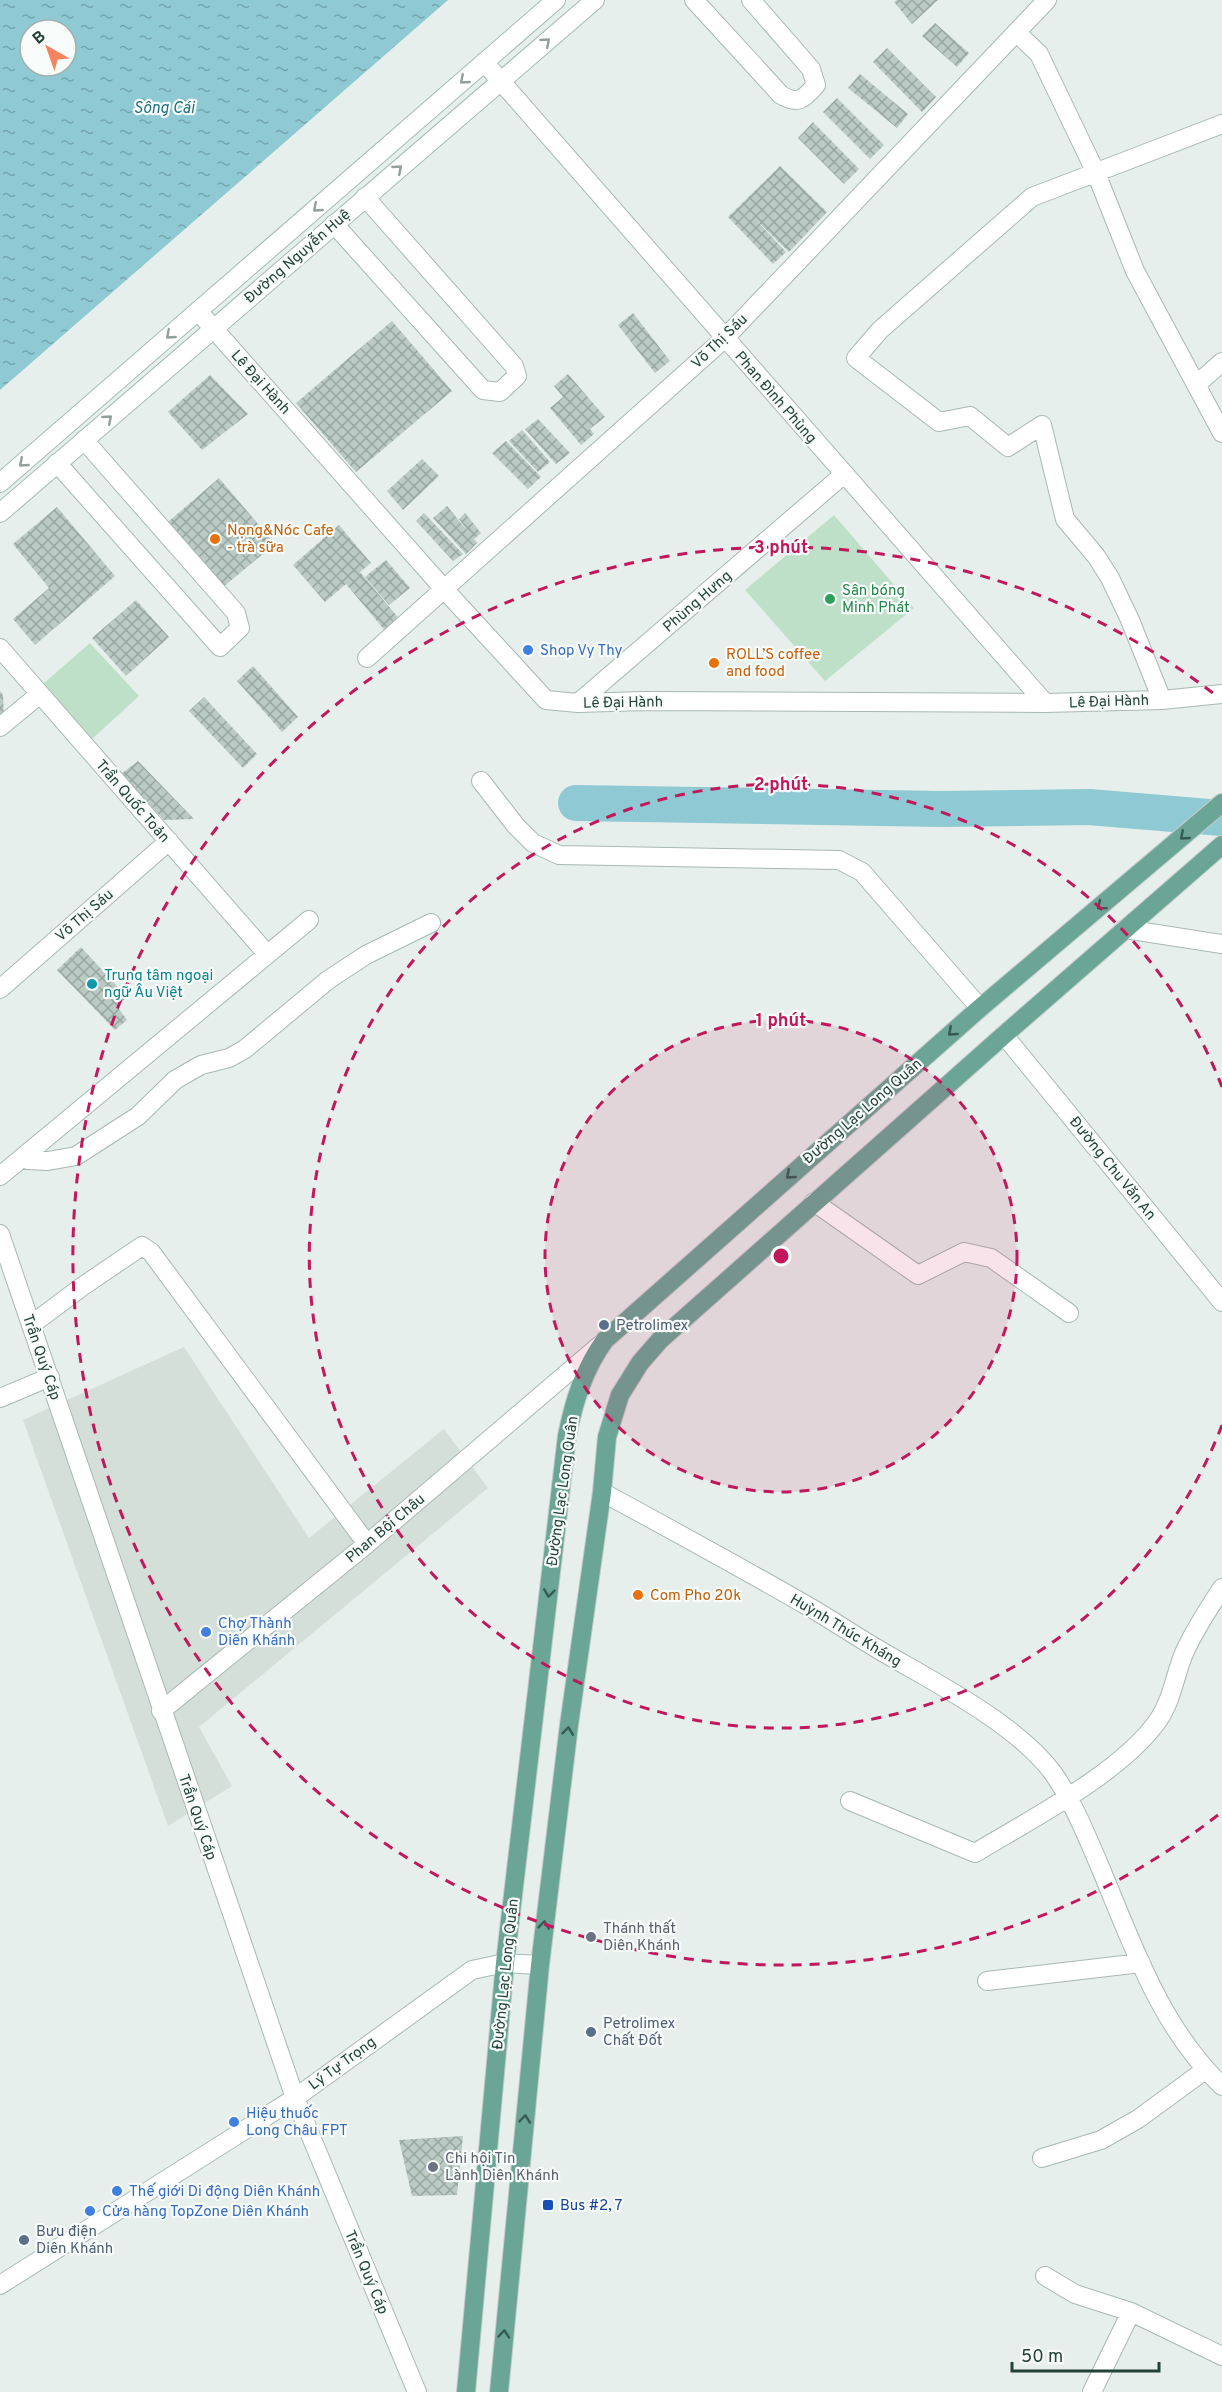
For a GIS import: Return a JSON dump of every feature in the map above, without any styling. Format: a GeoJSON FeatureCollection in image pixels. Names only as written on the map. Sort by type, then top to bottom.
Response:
{"type":"FeatureCollection","features":[{"type":"Feature","properties":{"kind":"main road","name":"Đường Lạc Long Quân"},"geometry":{"type":"LineString","coordinates":[[466,2392],[505,1963],[567,1436],[578,1390],[593,1356],[605,1340],[980,1008],[1222,803]]}},
{"type":"Feature","properties":{"kind":"main road"},"geometry":{"type":"LineString","coordinates":[[499,2392],[540,1965],[567,1737],[602,1491],[607,1437],[620,1395],[640,1363],[660,1340],[1222,845]]}},
{"type":"Feature","properties":{"kind":"street","name":"Đường Nguyễn Huệ"},"geometry":{"type":"LineString","coordinates":[[0,483],[556,0]]}},
{"type":"Feature","properties":{"kind":"street","name":"Đường Nguyễn Huệ"},"geometry":{"type":"LineString","coordinates":[[0,513],[594,0]]}},
{"type":"Feature","properties":{"kind":"street"},"geometry":{"type":"LineString","coordinates":[[694,0],[781,95],[791,101],[800,100],[816,85],[811,69],[751,0]]}},
{"type":"Feature","properties":{"kind":"street","name":"Võ Thị Sáu"},"geometry":{"type":"LineString","coordinates":[[367,658],[725,338],[1047,0]]}},
{"type":"Feature","properties":{"kind":"street"},"geometry":{"type":"LineString","coordinates":[[1016,32],[1040,54],[1095,173],[1135,271],[1222,433]]}},
{"type":"Feature","properties":{"kind":"street","name":"Phan Đình Phùng"},"geometry":{"type":"LineString","coordinates":[[484,62],[843,475],[1045,703]]}},
{"type":"Feature","properties":{"kind":"street"},"geometry":{"type":"LineString","coordinates":[[1162,700],[1130,620],[1110,578],[1096,556],[1065,519],[1042,425],[1008,447],[970,416],[939,422],[856,357],[880,330],[1032,197],[1222,124]]}},
{"type":"Feature","properties":{"kind":"street"},"geometry":{"type":"LineString","coordinates":[[334,224],[483,390],[500,392],[517,376],[514,366],[365,197]]}},
{"type":"Feature","properties":{"kind":"street","name":"Lê Đại Hành"},"geometry":{"type":"LineString","coordinates":[[198,311],[444,589],[546,700],[578,703],[668,701],[1045,703],[1162,700],[1222,694]]}},
{"type":"Feature","properties":{"kind":"street"},"geometry":{"type":"LineString","coordinates":[[1196,385],[1222,362]]}},
{"type":"Feature","properties":{"kind":"street"},"geometry":{"type":"LineString","coordinates":[[57,463],[220,647],[240,628],[236,613],[84,440]]}},
{"type":"Feature","properties":{"kind":"street","name":"Phùng Hưng"},"geometry":{"type":"LineString","coordinates":[[578,703],[843,475]]}},
{"type":"Feature","properties":{"kind":"street","name":"Trần Quốc Toản"},"geometry":{"type":"LineString","coordinates":[[0,648],[267,954]]}},
{"type":"Feature","properties":{"kind":"street"},"geometry":{"type":"LineString","coordinates":[[0,727],[40,694]]}},
{"type":"Feature","properties":{"kind":"street"},"geometry":{"type":"LineString","coordinates":[[481,781],[516,826],[533,843],[559,855],[839,860],[862,872],[980,1008]]}},
{"type":"Feature","properties":{"kind":"street","name":"Võ Thị Sáu"},"geometry":{"type":"LineString","coordinates":[[0,989],[169,841]]}},
{"type":"Feature","properties":{"kind":"street"},"geometry":{"type":"LineString","coordinates":[[0,1176],[309,920]]}},
{"type":"Feature","properties":{"kind":"street"},"geometry":{"type":"LineString","coordinates":[[24,1156],[28,1160],[48,1161],[76,1156],[138,1116],[175,1080],[201,1065],[230,1058],[245,1049],[328,980],[366,955],[431,923]]}},
{"type":"Feature","properties":{"kind":"street"},"geometry":{"type":"LineString","coordinates":[[1125,929],[1222,944]]}},
{"type":"Feature","properties":{"kind":"street","name":"Đường Chu Văn An"},"geometry":{"type":"LineString","coordinates":[[1004,1035],[1222,1302]]}},
{"type":"Feature","properties":{"kind":"street"},"geometry":{"type":"LineString","coordinates":[[814,1202],[918,1275],[964,1252],[991,1258],[1069,1313]]}},
{"type":"Feature","properties":{"kind":"street","name":"Trần Quý Cáp"},"geometry":{"type":"LineString","coordinates":[[0,1234],[294,2098],[417,2392]]}},
{"type":"Feature","properties":{"kind":"street"},"geometry":{"type":"LineString","coordinates":[[31,1325],[91,1280],[142,1246],[151,1252],[367,1544]]}},
{"type":"Feature","properties":{"kind":"street","name":"Phan Bội Châu"},"geometry":{"type":"LineString","coordinates":[[161,1711],[367,1544],[605,1340]]}},
{"type":"Feature","properties":{"kind":"street"},"geometry":{"type":"LineString","coordinates":[[0,1398],[50,1377]]}},
{"type":"Feature","properties":{"kind":"street","name":"Huỳnh Thúc Kháng"},"geometry":{"type":"LineString","coordinates":[[602,1491],[812,1609],[924,1676],[1010,1731],[1042,1758],[1067,1797],[1084,1831],[1164,2011],[1190,2052],[1222,2086]]}},
{"type":"Feature","properties":{"kind":"street"},"geometry":{"type":"LineString","coordinates":[[850,1801],[975,1853],[1067,1797],[1126,1755],[1147,1736],[1168,1702],[1185,1652],[1222,1588]]}},
{"type":"Feature","properties":{"kind":"street","name":"Lý Tự Trọng"},"geometry":{"type":"LineString","coordinates":[[0,2285],[294,2098],[472,1970],[505,1963],[540,1965]]}},
{"type":"Feature","properties":{"kind":"street"},"geometry":{"type":"LineString","coordinates":[[987,1981],[1141,1963]]}},
{"type":"Feature","properties":{"kind":"street"},"geometry":{"type":"LineString","coordinates":[[1042,2158],[1101,2140],[1138,2119],[1206,2070]]}},
{"type":"Feature","properties":{"kind":"street"},"geometry":{"type":"LineString","coordinates":[[1045,2276],[1075,2294],[1131,2312],[1222,2356]]}},
{"type":"Feature","properties":{"kind":"street"},"geometry":{"type":"LineString","coordinates":[[1092,2392],[1131,2312]]}},
{"type":"Feature","properties":{"kind":"shaded area","name":"Chợ Thành Diên Khánh"},"geometry":{"type":"Polygon","coordinates":[[[184,1347],[309,1538],[444,1429],[488,1488],[199,1727],[232,1786],[168,1826],[23,1420],[184,1347]]]}},
{"type":"Feature","properties":{"kind":"green space","name":"Sân bóng Minh Phát"},"geometry":{"type":"Polygon","coordinates":[[[834,515],[914,608],[825,681],[745,590],[834,515]]]}},
{"type":"Feature","properties":{"kind":"green space"},"geometry":{"type":"Polygon","coordinates":[[[90,643],[139,696],[91,740],[43,684],[90,643]]]}},
{"type":"Feature","properties":{"kind":"water","name":"Sông Cái"},"geometry":{"type":"Polygon","coordinates":[[[0,0],[448,0],[0,390],[0,0]]]}},
{"type":"Feature","properties":{"kind":"building"},"geometry":{"type":"Polygon","coordinates":[[[897,0],[938,0],[912,24],[894,2],[897,0]]]}},
{"type":"Feature","properties":{"kind":"building"},"geometry":{"type":"Polygon","coordinates":[[[935,23],[969,53],[957,67],[922,36],[935,23]]]}},
{"type":"Feature","properties":{"kind":"building"},"geometry":{"type":"Polygon","coordinates":[[[887,48],[936,97],[922,112],[873,62],[887,48]]]}},
{"type":"Feature","properties":{"kind":"building"},"geometry":{"type":"Polygon","coordinates":[[[860,74],[908,114],[897,128],[848,88],[860,74]]]}},
{"type":"Feature","properties":{"kind":"building"},"geometry":{"type":"Polygon","coordinates":[[[837,98],[884,145],[870,159],[823,112],[837,98]]]}},
{"type":"Feature","properties":{"kind":"building"},"geometry":{"type":"Polygon","coordinates":[[[813,122],[859,169],[844,184],[798,138],[813,122]]]}},
{"type":"Feature","properties":{"kind":"building"},"geometry":{"type":"Polygon","coordinates":[[[780,166],[827,212],[789,252],[756,220],[786,252],[773,264],[728,217],[780,166]]]}},
{"type":"Feature","properties":{"kind":"building"},"geometry":{"type":"Polygon","coordinates":[[[633,313],[670,361],[655,373],[618,325],[633,313]]]}},
{"type":"Feature","properties":{"kind":"building"},"geometry":{"type":"Polygon","coordinates":[[[392,321],[452,391],[356,472],[296,403],[392,321]]]}},
{"type":"Feature","properties":{"kind":"building"},"geometry":{"type":"Polygon","coordinates":[[[568,374],[605,417],[590,429],[594,434],[581,445],[550,408],[563,397],[554,386],[568,374]]]}},
{"type":"Feature","properties":{"kind":"building"},"geometry":{"type":"Polygon","coordinates":[[[210,375],[248,414],[202,450],[168,412],[210,375]]]}},
{"type":"Feature","properties":{"kind":"building"},"geometry":{"type":"Polygon","coordinates":[[[538,419],[570,453],[556,464],[525,429],[538,419]]]}},
{"type":"Feature","properties":{"kind":"building"},"geometry":{"type":"Polygon","coordinates":[[[522,430],[550,462],[538,472],[509,441],[522,430]]]}},
{"type":"Feature","properties":{"kind":"building"},"geometry":{"type":"Polygon","coordinates":[[[506,441],[541,477],[528,489],[492,453],[506,441]]]}},
{"type":"Feature","properties":{"kind":"building"},"geometry":{"type":"Polygon","coordinates":[[[422,459],[439,476],[403,510],[387,491],[422,459]]]}},
{"type":"Feature","properties":{"kind":"building"},"geometry":{"type":"Polygon","coordinates":[[[219,478],[275,544],[223,587],[168,522],[219,478]]]}},
{"type":"Feature","properties":{"kind":"building"},"geometry":{"type":"Polygon","coordinates":[[[447,506],[469,533],[459,519],[465,513],[481,533],[474,539],[477,543],[466,554],[433,518],[447,506]]]}},
{"type":"Feature","properties":{"kind":"building"},"geometry":{"type":"Polygon","coordinates":[[[57,507],[115,576],[35,645],[13,619],[49,588],[13,544],[57,507]]]}},
{"type":"Feature","properties":{"kind":"building"},"geometry":{"type":"Polygon","coordinates":[[[424,513],[463,554],[453,561],[416,521],[424,513]]]}},
{"type":"Feature","properties":{"kind":"building"},"geometry":{"type":"Polygon","coordinates":[[[339,525],[371,563],[360,572],[401,621],[387,633],[346,584],[325,602],[293,565],[339,525]]]}},
{"type":"Feature","properties":{"kind":"building"},"geometry":{"type":"Polygon","coordinates":[[[386,560],[410,588],[389,605],[365,577],[386,560]]]}},
{"type":"Feature","properties":{"kind":"building"},"geometry":{"type":"Polygon","coordinates":[[[136,600],[169,637],[126,676],[92,638],[136,600]]]}},
{"type":"Feature","properties":{"kind":"building"},"geometry":{"type":"Polygon","coordinates":[[[253,666],[298,717],[282,732],[237,681],[253,666]]]}},
{"type":"Feature","properties":{"kind":"building"},"geometry":{"type":"Polygon","coordinates":[[[0,691],[3,695],[4,717],[0,720],[0,691]]]}},
{"type":"Feature","properties":{"kind":"building"},"geometry":{"type":"Polygon","coordinates":[[[204,697],[257,754],[243,768],[189,711],[204,697]]]}},
{"type":"Feature","properties":{"kind":"building"},"geometry":{"type":"Polygon","coordinates":[[[138,761],[194,819],[164,820],[121,774],[138,761]]]}},
{"type":"Feature","properties":{"kind":"building","name":"Trung tâm ngoại ngữ Âu Việt"},"geometry":{"type":"Polygon","coordinates":[[[81,947],[127,997],[117,1006],[127,1020],[115,1030],[57,970],[81,947]]]}},
{"type":"Feature","properties":{"kind":"building","name":"Chi hội Tin Lành Diên Khánh"},"geometry":{"type":"Polygon","coordinates":[[[463,2136],[457,2195],[412,2196],[399,2140],[463,2136]]]}},
{"type":"Feature","properties":{"kind":"waterway"},"geometry":{"type":"LineString","coordinates":[[576,803],[941,809],[1089,807],[1222,818]]}},
{"type":"Feature","properties":{"kind":"place","name":"Nọng&Nóc Cafe - trà sữa"},"geometry":{"type":"Point","coordinates":[215,539]}},
{"type":"Feature","properties":{"kind":"place","name":"Sân bóng Minh Phát"},"geometry":{"type":"Point","coordinates":[830,599]}},
{"type":"Feature","properties":{"kind":"place","name":"Shop Vy Thy"},"geometry":{"type":"Point","coordinates":[528,650]}},
{"type":"Feature","properties":{"kind":"place","name":"ROLL’S coffee and food"},"geometry":{"type":"Point","coordinates":[714,663]}},
{"type":"Feature","properties":{"kind":"place","name":"Trung tâm ngoại ngữ Âu Việt"},"geometry":{"type":"Point","coordinates":[92,984]}},
{"type":"Feature","properties":{"kind":"place","name":"Petrolimex"},"geometry":{"type":"Point","coordinates":[604,1325]}},
{"type":"Feature","properties":{"kind":"place","name":"Com Pho 20k"},"geometry":{"type":"Point","coordinates":[638,1595]}},
{"type":"Feature","properties":{"kind":"place","name":"Chợ Thành Diên Khánh"},"geometry":{"type":"Point","coordinates":[206,1632]}},
{"type":"Feature","properties":{"kind":"place","name":"Thánh thất Diên Khánh"},"geometry":{"type":"Point","coordinates":[591,1937]}},
{"type":"Feature","properties":{"kind":"place","name":"Petrolimex Chất Đốt"},"geometry":{"type":"Point","coordinates":[591,2032]}},
{"type":"Feature","properties":{"kind":"place","name":"Hiệu thuốc Long Châu FPT"},"geometry":{"type":"Point","coordinates":[234,2122]}},
{"type":"Feature","properties":{"kind":"place","name":"Chi hội Tin Lành Diên Khánh"},"geometry":{"type":"Point","coordinates":[433,2167]}},
{"type":"Feature","properties":{"kind":"place","name":"Thế giới Di động Diên Khánh"},"geometry":{"type":"Point","coordinates":[117,2191]}},
{"type":"Feature","properties":{"kind":"place","name":"Bus #2, 7"},"geometry":{"type":"Point","coordinates":[548,2205]}},
{"type":"Feature","properties":{"kind":"place","name":"Cửa hàng TopZone Diên Khánh"},"geometry":{"type":"Point","coordinates":[90,2211]}},
{"type":"Feature","properties":{"kind":"place","name":"Bưu điện Diên Khánh"},"geometry":{"type":"Point","coordinates":[24,2240]}}]}
